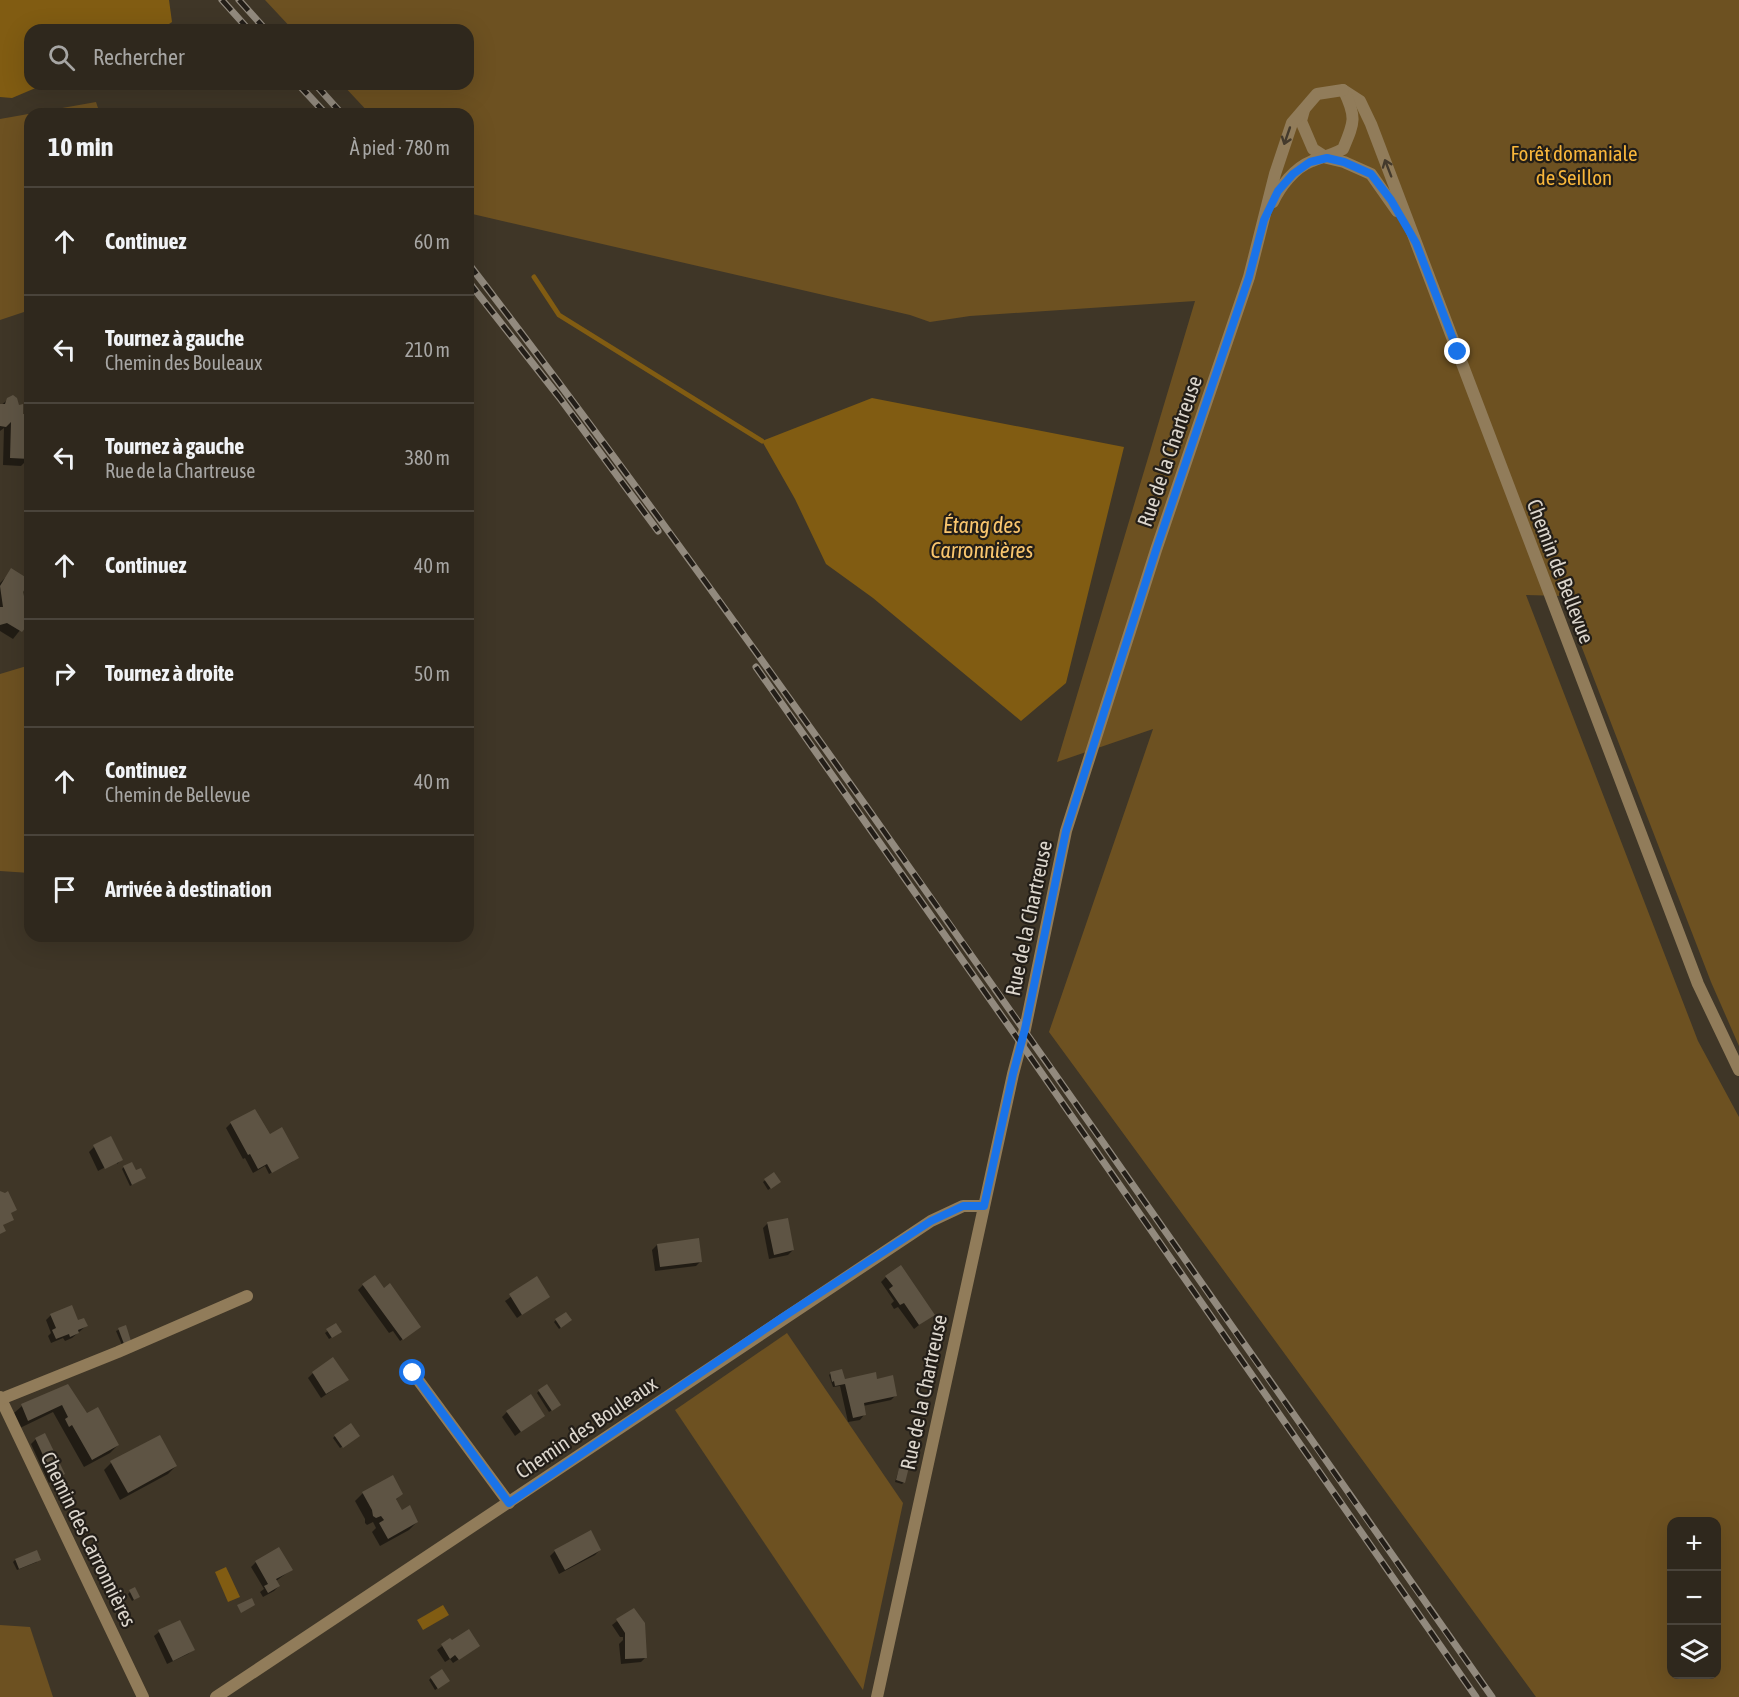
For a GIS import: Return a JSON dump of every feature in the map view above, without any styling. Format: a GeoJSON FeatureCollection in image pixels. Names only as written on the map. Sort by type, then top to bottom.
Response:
{"type":"FeatureCollection","features":[{"type":"Feature","properties":{"kind":"street","name":"Rue de la Chartreuse"},"geometry":{"type":"LineString","coordinates":[[877,1697],[1013,1074],[1025,1029],[1066,831],[1156,550],[1249,277],[1275,174],[1292,123],[1317,93],[1343,90]]}},
{"type":"Feature","properties":{"kind":"street"},"geometry":{"type":"LineString","coordinates":[[1264,220],[1278,191],[1293,174],[1310,162],[1327,158],[1343,149],[1353,126],[1353,109],[1343,90]]}},
{"type":"Feature","properties":{"kind":"street","name":"Chemin de Bellevue"},"geometry":{"type":"LineString","coordinates":[[1343,90],[1360,101],[1367,116],[1698,984],[1739,1070]]}},
{"type":"Feature","properties":{"kind":"street"},"geometry":{"type":"LineString","coordinates":[[1305,106],[1301,121],[1313,149],[1327,158],[1344,162],[1371,174],[1391,200],[1416,243]]}},
{"type":"Feature","properties":{"kind":"street","name":"Chemin des Bouleaux"},"geometry":{"type":"LineString","coordinates":[[216,1697],[509,1503],[783,1317],[931,1221],[963,1206],[984,1206]]}},
{"type":"Feature","properties":{"kind":"street"},"geometry":{"type":"LineString","coordinates":[[0,1398],[118,1352],[247,1296]]}},
{"type":"Feature","properties":{"kind":"street"},"geometry":{"type":"LineString","coordinates":[[413,1373],[509,1503]]}},
{"type":"Feature","properties":{"kind":"street","name":"Chemin des Carronnières"},"geometry":{"type":"LineString","coordinates":[[0,1398],[143,1697]]}},
{"type":"Feature","properties":{"kind":"green space","name":"Forêt domaniale de Seillon"},"geometry":{"type":"Polygon","coordinates":[[[265,0],[1739,0],[1739,1046],[1711,982],[1562,596],[1526,595],[1698,1041],[1739,1117],[1739,1697],[1536,1697],[1049,1032],[1153,729],[1057,762],[1195,301],[970,316],[930,322],[910,315],[474,214],[474,108],[364,108],[348,90],[474,90],[474,24],[287,24],[265,0]]]}},
{"type":"Feature","properties":{"kind":"green space"},"geometry":{"type":"Polygon","coordinates":[[[96,102],[98,108],[62,108],[96,102]]]}},
{"type":"Feature","properties":{"kind":"green space"},"geometry":{"type":"Polygon","coordinates":[[[24,115],[24,312],[0,320],[0,119],[24,115]]]}},
{"type":"Feature","properties":{"kind":"green space"},"geometry":{"type":"Polygon","coordinates":[[[24,667],[24,873],[0,871],[0,674],[24,667]]]}},
{"type":"Feature","properties":{"kind":"green space"},"geometry":{"type":"Polygon","coordinates":[[[787,1333],[903,1503],[863,1690],[675,1410],[787,1333]]]}},
{"type":"Feature","properties":{"kind":"green space"},"geometry":{"type":"Polygon","coordinates":[[[0,1625],[30,1627],[53,1697],[0,1697],[0,1625]]]}},
{"type":"Feature","properties":{"kind":"water"},"geometry":{"type":"Polygon","coordinates":[[[0,0],[169,0],[172,22],[169,24],[24,24],[24,90],[31,90],[12,98],[0,97],[0,0]]]}},
{"type":"Feature","properties":{"kind":"water","name":"Étang des Carronnières"},"geometry":{"type":"Polygon","coordinates":[[[872,398],[1124,447],[1066,683],[1021,721],[873,598],[826,564],[795,499],[762,441],[872,398]]]}},
{"type":"Feature","properties":{"kind":"water"},"geometry":{"type":"Polygon","coordinates":[[[226,1567],[240,1597],[228,1602],[215,1572],[226,1567]]]}},
{"type":"Feature","properties":{"kind":"water"},"geometry":{"type":"Polygon","coordinates":[[[443,1605],[449,1615],[423,1630],[417,1620],[443,1605]]]}},
{"type":"Feature","properties":{"kind":"building"},"geometry":{"type":"Polygon","coordinates":[[[13,395],[17,398],[19,405],[23,404],[24,459],[10,458],[11,422],[6,427],[0,426],[0,404],[5,404],[7,398],[13,395]]]}},
{"type":"Feature","properties":{"kind":"building"},"geometry":{"type":"Polygon","coordinates":[[[11,568],[24,576],[24,630],[22,632],[7,623],[0,625],[0,607],[3,607],[0,586],[11,568]]]}},
{"type":"Feature","properties":{"kind":"building"},"geometry":{"type":"Polygon","coordinates":[[[255,1109],[270,1134],[282,1127],[299,1158],[272,1173],[267,1164],[258,1169],[230,1122],[255,1109]]]}},
{"type":"Feature","properties":{"kind":"building"},"geometry":{"type":"Polygon","coordinates":[[[111,1136],[123,1160],[105,1169],[93,1145],[111,1136]]]}},
{"type":"Feature","properties":{"kind":"building"},"geometry":{"type":"Polygon","coordinates":[[[132,1162],[136,1170],[141,1168],[146,1178],[132,1185],[123,1166],[132,1162]]]}},
{"type":"Feature","properties":{"kind":"building"},"geometry":{"type":"Polygon","coordinates":[[[774,1172],[781,1182],[771,1189],[764,1179],[774,1172]]]}},
{"type":"Feature","properties":{"kind":"building"},"geometry":{"type":"Polygon","coordinates":[[[0,1191],[5,1193],[8,1191],[17,1210],[11,1213],[14,1220],[3,1225],[6,1231],[0,1234],[0,1191]]]}},
{"type":"Feature","properties":{"kind":"building"},"geometry":{"type":"Polygon","coordinates":[[[788,1218],[794,1250],[774,1255],[767,1222],[788,1218]]]}},
{"type":"Feature","properties":{"kind":"building"},"geometry":{"type":"Polygon","coordinates":[[[699,1238],[702,1262],[660,1267],[657,1244],[699,1238]]]}},
{"type":"Feature","properties":{"kind":"building"},"geometry":{"type":"Polygon","coordinates":[[[901,1265],[935,1315],[919,1325],[904,1303],[900,1305],[889,1289],[893,1286],[885,1276],[901,1265]]]}},
{"type":"Feature","properties":{"kind":"building"},"geometry":{"type":"Polygon","coordinates":[[[375,1275],[384,1288],[390,1283],[421,1327],[403,1340],[362,1284],[375,1275]]]}},
{"type":"Feature","properties":{"kind":"building"},"geometry":{"type":"Polygon","coordinates":[[[537,1276],[550,1297],[522,1315],[509,1294],[537,1276]]]}},
{"type":"Feature","properties":{"kind":"building"},"geometry":{"type":"Polygon","coordinates":[[[72,1305],[78,1320],[84,1318],[88,1326],[78,1330],[79,1333],[70,1337],[69,1334],[56,1339],[52,1330],[56,1328],[50,1314],[72,1305]]]}},
{"type":"Feature","properties":{"kind":"building"},"geometry":{"type":"Polygon","coordinates":[[[566,1312],[572,1320],[561,1328],[555,1319],[566,1312]]]}},
{"type":"Feature","properties":{"kind":"building"},"geometry":{"type":"Polygon","coordinates":[[[336,1323],[342,1332],[332,1338],[326,1329],[336,1323]]]}},
{"type":"Feature","properties":{"kind":"building"},"geometry":{"type":"Polygon","coordinates":[[[126,1325],[131,1341],[124,1344],[118,1328],[126,1325]]]}},
{"type":"Feature","properties":{"kind":"building"},"geometry":{"type":"Polygon","coordinates":[[[333,1357],[349,1380],[326,1394],[312,1372],[333,1357]]]}},
{"type":"Feature","properties":{"kind":"building"},"geometry":{"type":"Polygon","coordinates":[[[842,1369],[845,1379],[876,1372],[877,1379],[893,1375],[897,1396],[864,1403],[866,1415],[853,1418],[845,1384],[835,1386],[834,1381],[832,1382],[830,1372],[842,1369]]]}},
{"type":"Feature","properties":{"kind":"building"},"geometry":{"type":"Polygon","coordinates":[[[68,1384],[87,1413],[98,1407],[119,1445],[92,1460],[72,1425],[69,1427],[65,1419],[68,1417],[62,1405],[28,1421],[21,1404],[68,1384]]]}},
{"type":"Feature","properties":{"kind":"building"},"geometry":{"type":"Polygon","coordinates":[[[547,1384],[561,1405],[552,1411],[538,1390],[547,1384]]]}},
{"type":"Feature","properties":{"kind":"building"},"geometry":{"type":"Polygon","coordinates":[[[531,1394],[545,1416],[521,1432],[506,1411],[531,1394]]]}},
{"type":"Feature","properties":{"kind":"building"},"geometry":{"type":"Polygon","coordinates":[[[351,1423],[360,1436],[343,1448],[334,1435],[351,1423]]]}},
{"type":"Feature","properties":{"kind":"building"},"geometry":{"type":"Polygon","coordinates":[[[45,1433],[65,1474],[54,1479],[35,1438],[45,1433]]]}},
{"type":"Feature","properties":{"kind":"building"},"geometry":{"type":"Polygon","coordinates":[[[160,1435],[177,1466],[128,1493],[110,1461],[160,1435]]]}},
{"type":"Feature","properties":{"kind":"building"},"geometry":{"type":"Polygon","coordinates":[[[900,1464],[909,1467],[905,1483],[896,1480],[900,1464]]]}},
{"type":"Feature","properties":{"kind":"building"},"geometry":{"type":"Polygon","coordinates":[[[393,1475],[403,1494],[396,1499],[402,1510],[410,1505],[418,1522],[388,1539],[379,1523],[384,1520],[381,1516],[376,1518],[373,1516],[362,1492],[393,1475]]]}},
{"type":"Feature","properties":{"kind":"building"},"geometry":{"type":"Polygon","coordinates":[[[591,1530],[601,1550],[565,1570],[554,1550],[591,1530]]]}},
{"type":"Feature","properties":{"kind":"building"},"geometry":{"type":"Polygon","coordinates":[[[279,1547],[293,1570],[276,1579],[280,1586],[268,1593],[264,1586],[268,1584],[255,1561],[279,1547]]]}},
{"type":"Feature","properties":{"kind":"building"},"geometry":{"type":"Polygon","coordinates":[[[37,1550],[41,1560],[19,1569],[15,1559],[37,1550]]]}},
{"type":"Feature","properties":{"kind":"building"},"geometry":{"type":"Polygon","coordinates":[[[135,1587],[140,1597],[134,1600],[129,1590],[135,1587]]]}},
{"type":"Feature","properties":{"kind":"building"},"geometry":{"type":"Polygon","coordinates":[[[252,1598],[255,1605],[241,1613],[237,1605],[252,1598]]]}},
{"type":"Feature","properties":{"kind":"building"},"geometry":{"type":"Polygon","coordinates":[[[634,1608],[645,1623],[647,1658],[625,1659],[625,1633],[616,1619],[634,1608]]]}},
{"type":"Feature","properties":{"kind":"building"},"geometry":{"type":"Polygon","coordinates":[[[180,1620],[195,1650],[173,1661],[158,1630],[180,1620]]]}},
{"type":"Feature","properties":{"kind":"building"},"geometry":{"type":"Polygon","coordinates":[[[469,1629],[480,1646],[459,1660],[455,1655],[450,1659],[441,1644],[469,1629]]]}},
{"type":"Feature","properties":{"kind":"building"},"geometry":{"type":"Polygon","coordinates":[[[442,1669],[450,1681],[438,1689],[430,1677],[442,1669]]]}},
{"type":"Feature","properties":{"kind":"waterway"},"geometry":{"type":"LineString","coordinates":[[534,277],[559,315],[762,441]]}},
{"type":"Feature","properties":{"kind":"railway"},"geometry":{"type":"LineString","coordinates":[[222,0],[244,24]]}},
{"type":"Feature","properties":{"kind":"railway"},"geometry":{"type":"LineString","coordinates":[[239,0],[261,24]]}},
{"type":"Feature","properties":{"kind":"railway"},"geometry":{"type":"LineString","coordinates":[[304,90],[320,108]]}},
{"type":"Feature","properties":{"kind":"railway"},"geometry":{"type":"LineString","coordinates":[[320,90],[337,108]]}},
{"type":"Feature","properties":{"kind":"railway"},"geometry":{"type":"LineString","coordinates":[[474,271],[620,465],[817,737],[1492,1697]]}},
{"type":"Feature","properties":{"kind":"railway"},"geometry":{"type":"LineString","coordinates":[[474,289],[559,397],[658,531]]}},
{"type":"Feature","properties":{"kind":"railway"},"geometry":{"type":"LineString","coordinates":[[756,667],[1476,1697]]}},
{"type":"Feature","properties":{"kind":"route"},"geometry":{"type":"LineString","coordinates":[[413,1373],[509,1503],[783,1317],[931,1221],[963,1206],[984,1206],[1020,1042],[1025,1029],[1066,831],[1156,550],[1254,262],[1264,220],[1278,191],[1293,174],[1310,162],[1327,158],[1344,162],[1371,174],[1391,200],[1416,243],[1458,352]]}}]}
